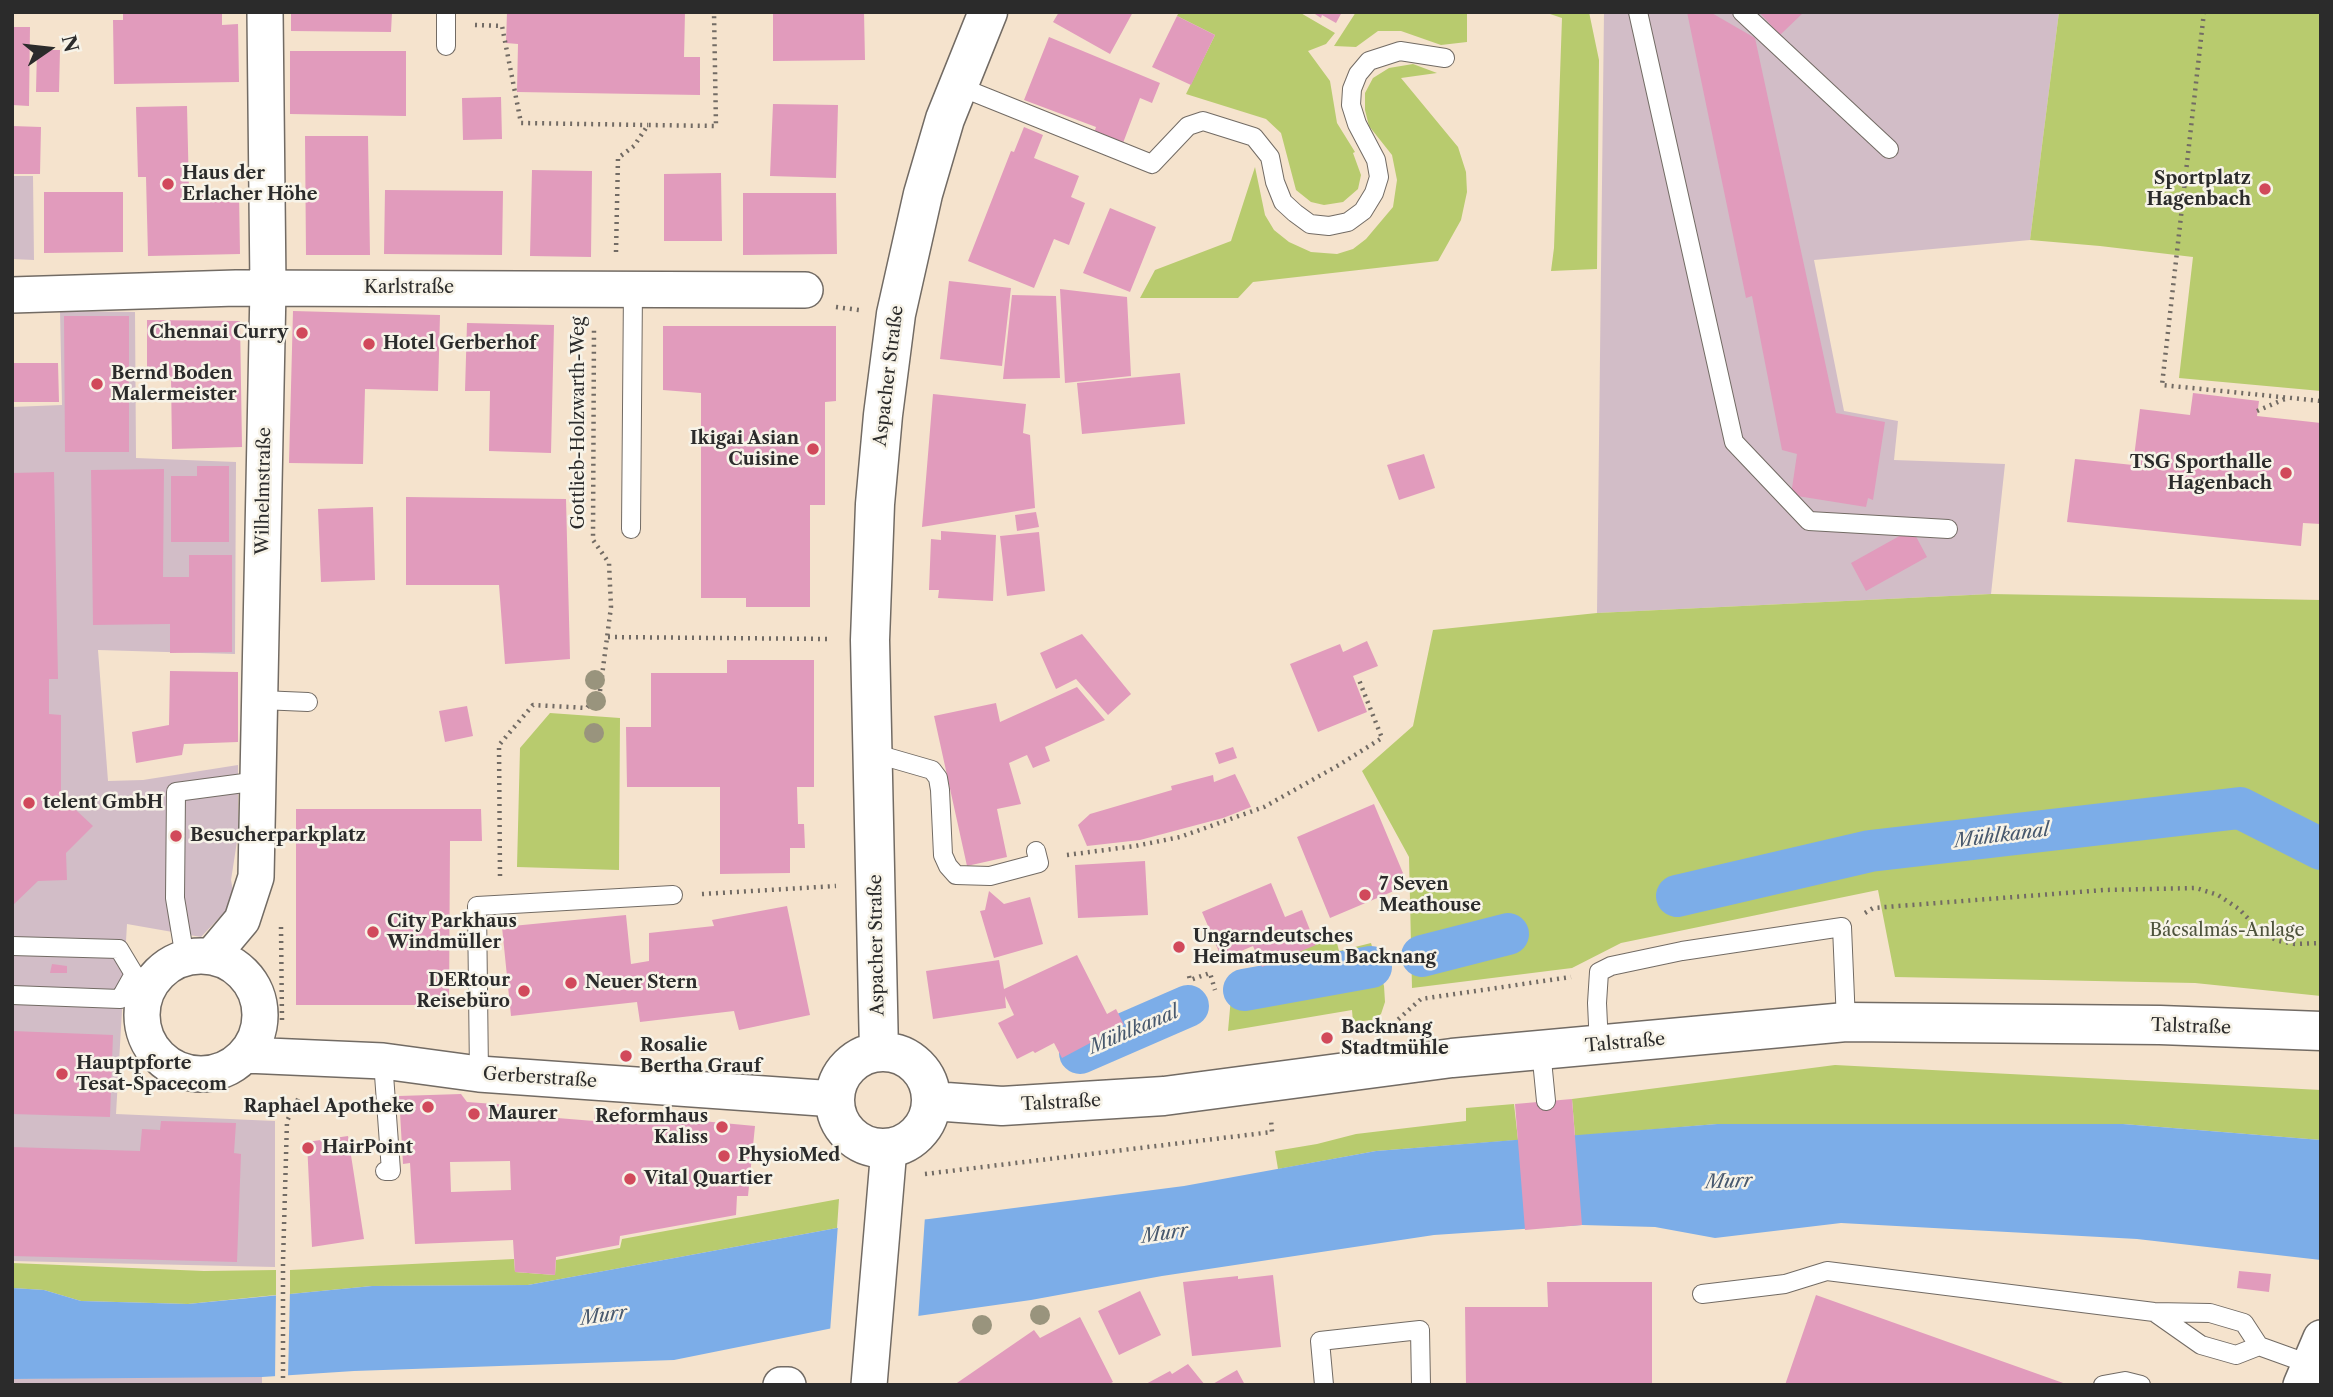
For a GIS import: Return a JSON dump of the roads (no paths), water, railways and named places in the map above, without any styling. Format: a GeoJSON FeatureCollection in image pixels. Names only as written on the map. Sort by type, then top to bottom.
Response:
{"type":"FeatureCollection","features":[{"type":"Feature","properties":{"kind":"street","name":"Wilhelmstraße"},"geometry":{"type":"LineString","coordinates":[[198,958],[242,920],[256,877],[268,288],[265,12]]}},
{"type":"Feature","properties":{"kind":"street","name":"Aspacher Straße"},"geometry":{"type":"LineString","coordinates":[[879,1052],[870,639],[875,504],[896,314],[923,194],[945,119],[988,12]]}},
{"type":"Feature","properties":{"kind":"street","name":"Karlstraße"},"geometry":{"type":"LineString","coordinates":[[12,295],[268,288],[614,288],[819,298]]}},
{"type":"Feature","properties":{"kind":"street"},"geometry":{"type":"LineString","coordinates":[[198,958],[224,961],[236,968],[250,984],[260,1014],[257,1033],[245,1055],[229,1068],[211,1074],[191,1074],[173,1068],[158,1056],[147,1039],[142,1020],[142,979],[171,964],[198,958]]}},
{"type":"Feature","properties":{"kind":"street","name":"Talstraße"},"geometry":{"type":"LineString","coordinates":[[932,1101],[1002,1106],[1164,1096],[1452,1058],[1846,1022],[2160,1025],[2321,1031]]}},
{"type":"Feature","properties":{"kind":"street"},"geometry":{"type":"LineString","coordinates":[[879,1052],[892,1052],[916,1065],[925,1075],[932,1101],[929,1115],[918,1133],[901,1145],[889,1148],[864,1145],[852,1137],[840,1120],[835,1100],[843,1073],[853,1062],[865,1055],[879,1052]]}},
{"type":"Feature","properties":{"kind":"street","name":"Gerberstraße"},"geometry":{"type":"LineString","coordinates":[[245,1055],[383,1061],[479,1074],[835,1100]]}},
{"type":"Feature","properties":{"kind":"street"},"geometry":{"type":"LineString","coordinates":[[869,1385],[889,1148]]}},
{"type":"Feature","properties":{"kind":"street"},"geometry":{"type":"LineString","coordinates":[[781,1385],[788,1385]]}},
{"type":"Feature","properties":{"kind":"lane"},"geometry":{"type":"LineString","coordinates":[[1638,12],[1734,442],[1809,521],[1948,529]]}},
{"type":"Feature","properties":{"kind":"lane"},"geometry":{"type":"LineString","coordinates":[[1742,12],[1889,149]]}},
{"type":"Feature","properties":{"kind":"lane"},"geometry":{"type":"LineString","coordinates":[[446,46],[447,18]]}},
{"type":"Feature","properties":{"kind":"lane"},"geometry":{"type":"LineString","coordinates":[[958,86],[1152,164],[1188,126],[1203,121],[1254,137],[1270,157],[1283,201],[1310,224],[1329,226],[1348,222],[1363,211],[1374,193],[1379,177],[1377,160],[1357,124],[1351,105],[1352,89],[1358,74],[1369,61],[1400,51],[1446,58]]}},
{"type":"Feature","properties":{"kind":"lane"},"geometry":{"type":"LineString","coordinates":[[614,288],[631,529]]}},
{"type":"Feature","properties":{"kind":"lane"},"geometry":{"type":"LineString","coordinates":[[261,700],[308,702]]}},
{"type":"Feature","properties":{"kind":"lane"},"geometry":{"type":"LineString","coordinates":[[873,753],[932,770],[940,790],[943,855],[956,874],[990,876],[1038,857]]}},
{"type":"Feature","properties":{"kind":"lane"},"geometry":{"type":"LineString","coordinates":[[198,958],[175,898],[176,792],[260,781]]}},
{"type":"Feature","properties":{"kind":"lane"},"geometry":{"type":"LineString","coordinates":[[479,1074],[478,906],[673,895]]}},
{"type":"Feature","properties":{"kind":"lane"},"geometry":{"type":"LineString","coordinates":[[1600,1046],[1597,1003],[1600,972],[1611,966],[1682,951],[1842,927],[1846,1022]]}},
{"type":"Feature","properties":{"kind":"lane"},"geometry":{"type":"LineString","coordinates":[[12,946],[119,949],[142,979],[120,999],[12,995]]}},
{"type":"Feature","properties":{"kind":"lane"},"geometry":{"type":"LineString","coordinates":[[1541,1050],[1546,1101]]}},
{"type":"Feature","properties":{"kind":"lane"},"geometry":{"type":"LineString","coordinates":[[383,1061],[391,1171],[385,1171]]}},
{"type":"Feature","properties":{"kind":"lane"},"geometry":{"type":"LineString","coordinates":[[1702,1294],[1785,1284],[1827,1271],[2154,1312],[2210,1313],[2244,1323],[2259,1346]]}},
{"type":"Feature","properties":{"kind":"lane"},"geometry":{"type":"LineString","coordinates":[[2154,1312],[2201,1345],[2236,1355],[2259,1346],[2310,1362]]}},
{"type":"Feature","properties":{"kind":"lane"},"geometry":{"type":"LineString","coordinates":[[1324,1385],[1321,1341],[1420,1330],[1421,1385]]}},
{"type":"Feature","properties":{"kind":"lane"},"geometry":{"type":"LineString","coordinates":[[2103,1385],[2125,1381],[2141,1385]]}},
{"type":"Feature","properties":{"kind":"water","name":"Murr"},"geometry":{"type":"Polygon","coordinates":[[[1717,1124],[2123,1124],[2321,1140],[2321,1260],[2137,1239],[1841,1223],[1715,1238],[1655,1227],[1582,1225],[1434,1235],[1162,1276],[1031,1300],[833,1328],[674,1360],[354,1371],[262,1377],[12,1379],[12,1288],[44,1290],[81,1301],[188,1304],[372,1286],[528,1285],[837,1228],[929,1219],[1184,1186],[1376,1151],[1717,1124]]]}},
{"type":"Feature","properties":{"kind":"waterway","name":"Mühlkanal"},"geometry":{"type":"LineString","coordinates":[[1677,896],[1870,851],[2240,808],[2321,849]]}},
{"type":"Feature","properties":{"kind":"waterway","name":"Mühlkanal"},"geometry":{"type":"LineString","coordinates":[[1422,956],[1508,934]]}},
{"type":"Feature","properties":{"kind":"waterway","name":"Mühlkanal"},"geometry":{"type":"LineString","coordinates":[[1244,990],[1371,967]]}},
{"type":"Feature","properties":{"kind":"waterway","name":"Mühlkanal"},"geometry":{"type":"LineString","coordinates":[[1080,1053],[1188,1006]]}},
{"type":"Feature","properties":{"kind":"place","name":"Haus der Erlacher Höhe"},"geometry":{"type":"Point","coordinates":[168,184]}},
{"type":"Feature","properties":{"kind":"place","name":"Sportplatz Hagenbach"},"geometry":{"type":"Point","coordinates":[2265,189]}},
{"type":"Feature","properties":{"kind":"place","name":"Chennai Curry"},"geometry":{"type":"Point","coordinates":[302,333]}},
{"type":"Feature","properties":{"kind":"place","name":"Hotel Gerberhof"},"geometry":{"type":"Point","coordinates":[369,344]}},
{"type":"Feature","properties":{"kind":"place","name":"Bernd Boden Malermeister"},"geometry":{"type":"Point","coordinates":[97,384]}},
{"type":"Feature","properties":{"kind":"place","name":"Ikigai Asian Cuisine"},"geometry":{"type":"Point","coordinates":[813,449]}},
{"type":"Feature","properties":{"kind":"place","name":"TSG Sporthalle Hagenbach"},"geometry":{"type":"Point","coordinates":[2286,473]}},
{"type":"Feature","properties":{"kind":"place","name":"telent GmbH"},"geometry":{"type":"Point","coordinates":[29,803]}},
{"type":"Feature","properties":{"kind":"place","name":"Besucherparkplatz"},"geometry":{"type":"Point","coordinates":[176,836]}},
{"type":"Feature","properties":{"kind":"place","name":"7 Seven Meathouse"},"geometry":{"type":"Point","coordinates":[1365,895]}},
{"type":"Feature","properties":{"kind":"place","name":"City Parkhaus Windmüller"},"geometry":{"type":"Point","coordinates":[373,932]}},
{"type":"Feature","properties":{"kind":"place","name":"Ungarndeutsches Heimatmuseum Backnang"},"geometry":{"type":"Point","coordinates":[1179,947]}},
{"type":"Feature","properties":{"kind":"place","name":"Neuer Stern"},"geometry":{"type":"Point","coordinates":[571,983]}},
{"type":"Feature","properties":{"kind":"place","name":"DERtour Reisebüro"},"geometry":{"type":"Point","coordinates":[524,991]}},
{"type":"Feature","properties":{"kind":"place","name":"Backnang Stadtmühle"},"geometry":{"type":"Point","coordinates":[1327,1038]}},
{"type":"Feature","properties":{"kind":"place","name":"Rosalie Bertha Grauf"},"geometry":{"type":"Point","coordinates":[626,1056]}},
{"type":"Feature","properties":{"kind":"place","name":"Hauptpforte Tesat-Spacecom"},"geometry":{"type":"Point","coordinates":[62,1074]}},
{"type":"Feature","properties":{"kind":"place","name":"Raphael Apotheke"},"geometry":{"type":"Point","coordinates":[428,1107]}},
{"type":"Feature","properties":{"kind":"place","name":"Maurer"},"geometry":{"type":"Point","coordinates":[474,1114]}},
{"type":"Feature","properties":{"kind":"place","name":"Reformhaus Kaliss"},"geometry":{"type":"Point","coordinates":[722,1127]}},
{"type":"Feature","properties":{"kind":"place","name":"HairPoint"},"geometry":{"type":"Point","coordinates":[308,1148]}},
{"type":"Feature","properties":{"kind":"place","name":"PhysioMed"},"geometry":{"type":"Point","coordinates":[724,1156]}},
{"type":"Feature","properties":{"kind":"place","name":"Vital Quartier"},"geometry":{"type":"Point","coordinates":[630,1179]}},
{"type":"Feature","properties":{"kind":"park label","name":"Bácsalmás-Anlage"},"geometry":{"type":"Point","coordinates":[2227,931]}}]}
